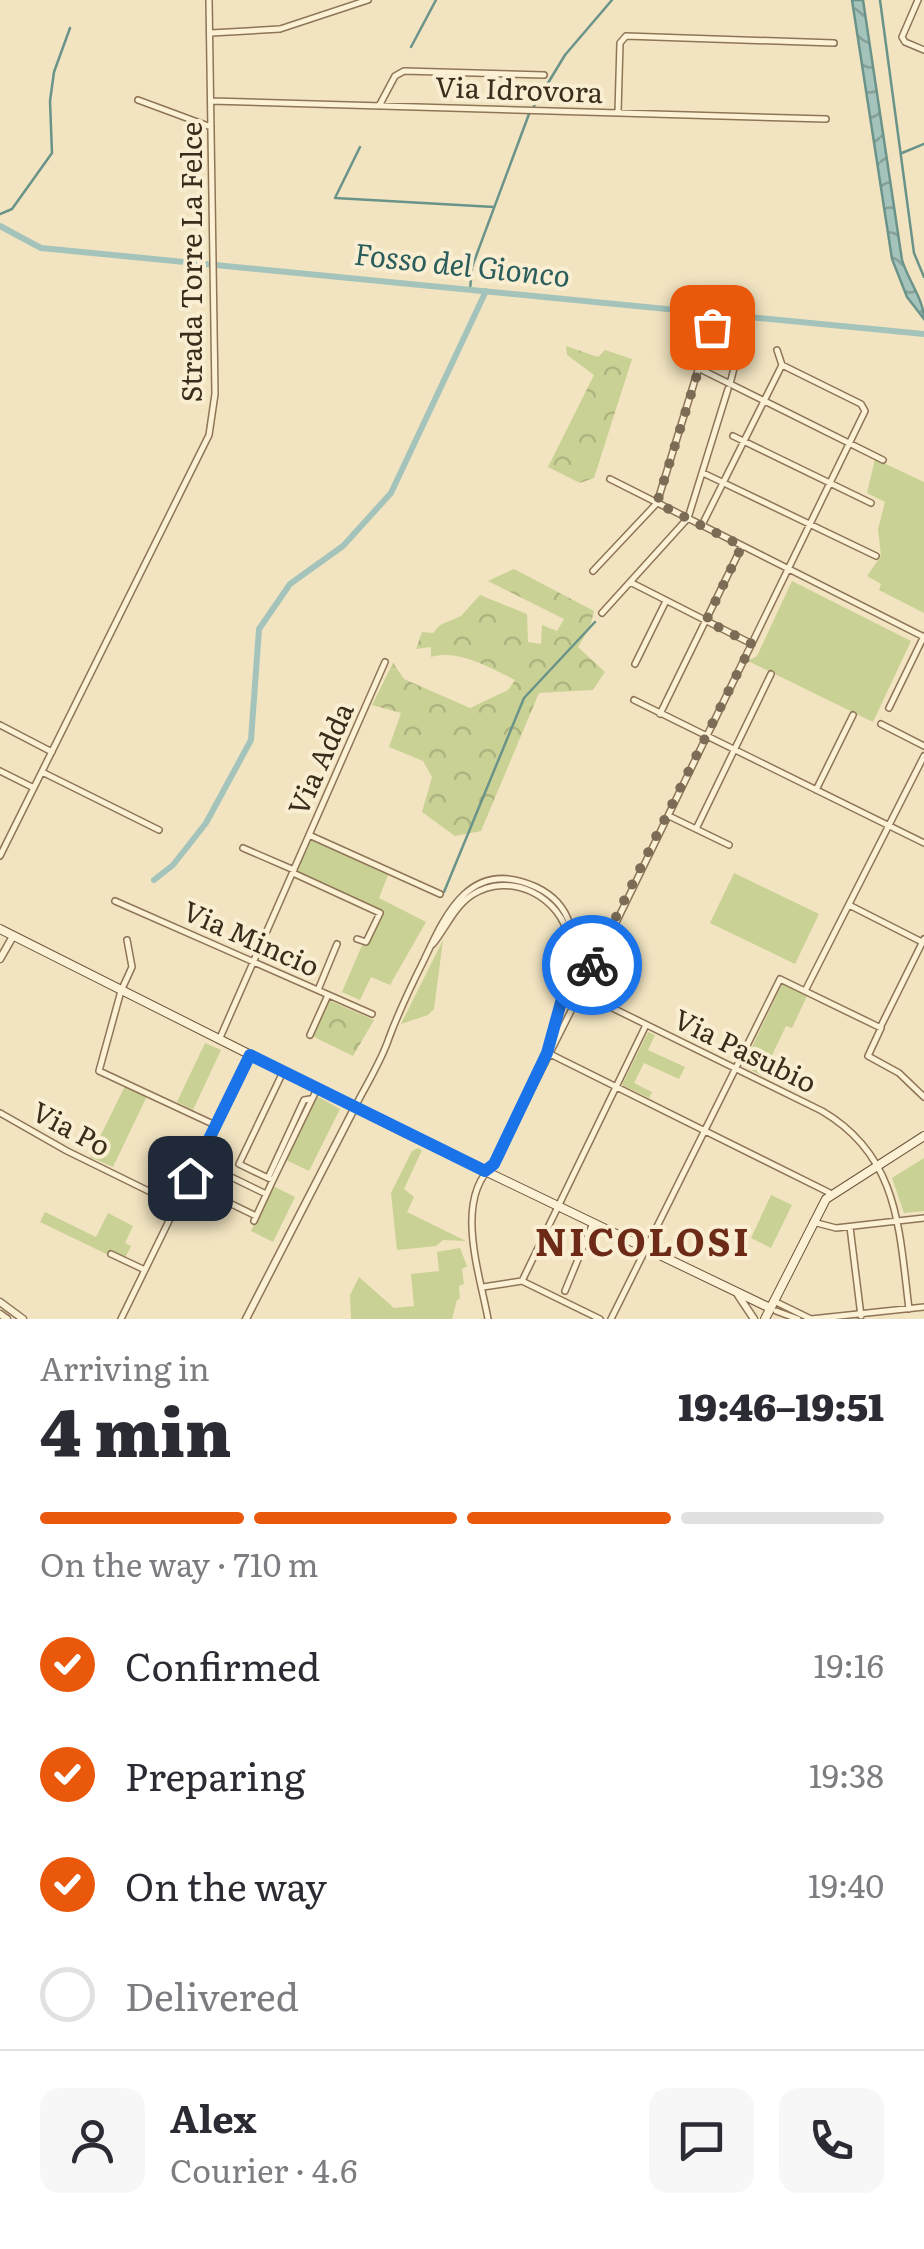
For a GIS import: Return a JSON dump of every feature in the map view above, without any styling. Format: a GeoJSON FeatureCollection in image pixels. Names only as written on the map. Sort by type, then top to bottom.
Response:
{"type":"FeatureCollection","features":[{"type":"Feature","properties":{"kind":"main road"},"geometry":{"type":"LineString","coordinates":[[0,929],[354,1107],[737,1294],[773,1307]]}},
{"type":"Feature","properties":{"kind":"main road"},"geometry":{"type":"LineString","coordinates":[[0,937],[12,938]]}},
{"type":"Feature","properties":{"kind":"main road"},"geometry":{"type":"LineString","coordinates":[[765,1319],[813,1222],[832,1194],[924,1136]]}},
{"type":"Feature","properties":{"kind":"street","name":"Strada Torre La Felce"},"geometry":{"type":"LineString","coordinates":[[0,856],[210,435],[215,394],[209,0]]}},
{"type":"Feature","properties":{"kind":"street"},"geometry":{"type":"LineString","coordinates":[[210,33],[280,29],[368,0]]}},
{"type":"Feature","properties":{"kind":"street"},"geometry":{"type":"LineString","coordinates":[[918,0],[902,37],[924,50]]}},
{"type":"Feature","properties":{"kind":"street"},"geometry":{"type":"LineString","coordinates":[[618,112],[620,43],[626,36],[834,42]]}},
{"type":"Feature","properties":{"kind":"street"},"geometry":{"type":"LineString","coordinates":[[380,106],[396,75],[404,71],[544,75]]}},
{"type":"Feature","properties":{"kind":"street"},"geometry":{"type":"LineString","coordinates":[[138,100],[212,126]]}},
{"type":"Feature","properties":{"kind":"street","name":"Via Idrovora"},"geometry":{"type":"LineString","coordinates":[[211,102],[826,119]]}},
{"type":"Feature","properties":{"kind":"street"},"geometry":{"type":"LineString","coordinates":[[593,571],[657,503],[712,327],[742,326]]}},
{"type":"Feature","properties":{"kind":"street"},"geometry":{"type":"LineString","coordinates":[[602,613],[688,518],[740,348]]}},
{"type":"Feature","properties":{"kind":"street"},"geometry":{"type":"LineString","coordinates":[[702,526],[782,365],[778,350]]}},
{"type":"Feature","properties":{"kind":"street"},"geometry":{"type":"LineString","coordinates":[[488,1319],[472,1212],[485,1171],[494,1164],[547,1053],[568,1020],[865,408],[782,365]]}},
{"type":"Feature","properties":{"kind":"street"},"geometry":{"type":"LineString","coordinates":[[698,367],[729,386],[883,460]]}},
{"type":"Feature","properties":{"kind":"street"},"geometry":{"type":"LineString","coordinates":[[733,436],[871,503]]}},
{"type":"Feature","properties":{"kind":"street"},"geometry":{"type":"LineString","coordinates":[[703,472],[876,556]]}},
{"type":"Feature","properties":{"kind":"street"},"geometry":{"type":"LineString","coordinates":[[610,479],[924,636],[889,708]]}},
{"type":"Feature","properties":{"kind":"street"},"geometry":{"type":"LineString","coordinates":[[660,714],[742,546]]}},
{"type":"Feature","properties":{"kind":"street"},"geometry":{"type":"LineString","coordinates":[[630,582],[752,644]]}},
{"type":"Feature","properties":{"kind":"street"},"geometry":{"type":"LineString","coordinates":[[635,664],[666,601]]}},
{"type":"Feature","properties":{"kind":"street","name":"Via Adda"},"geometry":{"type":"LineString","coordinates":[[220,1040],[385,662]]}},
{"type":"Feature","properties":{"kind":"street"},"geometry":{"type":"LineString","coordinates":[[696,829],[771,674]]}},
{"type":"Feature","properties":{"kind":"street"},"geometry":{"type":"LineString","coordinates":[[634,700],[924,843]]}},
{"type":"Feature","properties":{"kind":"street"},"geometry":{"type":"LineString","coordinates":[[816,790],[853,715]]}},
{"type":"Feature","properties":{"kind":"street"},"geometry":{"type":"LineString","coordinates":[[881,724],[924,746]]}},
{"type":"Feature","properties":{"kind":"street"},"geometry":{"type":"LineString","coordinates":[[0,725],[52,752]]}},
{"type":"Feature","properties":{"kind":"street"},"geometry":{"type":"LineString","coordinates":[[805,991],[924,756]]}},
{"type":"Feature","properties":{"kind":"street"},"geometry":{"type":"LineString","coordinates":[[0,771],[34,788]]}},
{"type":"Feature","properties":{"kind":"street"},"geometry":{"type":"LineString","coordinates":[[42,772],[159,830]]}},
{"type":"Feature","properties":{"kind":"street"},"geometry":{"type":"LineString","coordinates":[[668,816],[729,845]]}},
{"type":"Feature","properties":{"kind":"street"},"geometry":{"type":"LineString","coordinates":[[310,835],[440,894]]}},
{"type":"Feature","properties":{"kind":"street"},"geometry":{"type":"LineString","coordinates":[[243,848],[380,912],[366,942],[357,939]]}},
{"type":"Feature","properties":{"kind":"street"},"geometry":{"type":"LineString","coordinates":[[246,1319],[354,1107],[442,920],[463,894],[485,883],[519,881],[544,892],[566,915],[575,947],[573,981],[580,992]]}},
{"type":"Feature","properties":{"kind":"street"},"geometry":{"type":"LineString","coordinates":[[428,950],[454,912],[474,894],[498,886],[523,888],[549,902],[564,926],[569,951],[547,1053]]}},
{"type":"Feature","properties":{"kind":"street","name":"Via Mincio"},"geometry":{"type":"LineString","coordinates":[[115,901],[372,1014]]}},
{"type":"Feature","properties":{"kind":"street"},"geometry":{"type":"LineString","coordinates":[[848,905],[924,942],[868,1056],[899,1073],[924,1097]]}},
{"type":"Feature","properties":{"kind":"street"},"geometry":{"type":"LineString","coordinates":[[0,959],[12,938]]}},
{"type":"Feature","properties":{"kind":"street"},"geometry":{"type":"LineString","coordinates":[[127,940],[132,967],[121,991],[99,1071],[216,1125]]}},
{"type":"Feature","properties":{"kind":"street"},"geometry":{"type":"LineString","coordinates":[[318,990],[337,944]]}},
{"type":"Feature","properties":{"kind":"street"},"geometry":{"type":"LineString","coordinates":[[564,988],[585,975],[594,962]]}},
{"type":"Feature","properties":{"kind":"street"},"geometry":{"type":"LineString","coordinates":[[611,1319],[780,978],[880,1028]]}},
{"type":"Feature","properties":{"kind":"street"},"geometry":{"type":"LineString","coordinates":[[564,988],[572,997],[580,992]]}},
{"type":"Feature","properties":{"kind":"street","name":"Via Pasubio"},"geometry":{"type":"LineString","coordinates":[[580,992],[830,1116],[856,1137],[892,1194],[909,1309]]}},
{"type":"Feature","properties":{"kind":"street"},"geometry":{"type":"LineString","coordinates":[[310,1035],[328,994]]}},
{"type":"Feature","properties":{"kind":"street"},"geometry":{"type":"LineString","coordinates":[[522,1281],[646,1025]]}},
{"type":"Feature","properties":{"kind":"street"},"geometry":{"type":"LineString","coordinates":[[547,1053],[832,1194]]}},
{"type":"Feature","properties":{"kind":"street"},"geometry":{"type":"LineString","coordinates":[[120,1319],[250,1055]]}},
{"type":"Feature","properties":{"kind":"street"},"geometry":{"type":"LineString","coordinates":[[270,1179],[239,1164],[283,1072]]}},
{"type":"Feature","properties":{"kind":"street"},"geometry":{"type":"LineString","coordinates":[[218,1197],[255,1218],[304,1100],[312,1099],[318,1089]]}},
{"type":"Feature","properties":{"kind":"street","name":"Via Po"},"geometry":{"type":"LineString","coordinates":[[0,1113],[67,1152],[177,1205]]}},
{"type":"Feature","properties":{"kind":"street"},"geometry":{"type":"LineString","coordinates":[[227,1175],[266,1194]]}},
{"type":"Feature","properties":{"kind":"street"},"geometry":{"type":"LineString","coordinates":[[813,1222],[831,1228],[924,1218]]}},
{"type":"Feature","properties":{"kind":"street"},"geometry":{"type":"LineString","coordinates":[[565,1292],[593,1223]]}},
{"type":"Feature","properties":{"kind":"street"},"geometry":{"type":"LineString","coordinates":[[850,1227],[862,1316]]}},
{"type":"Feature","properties":{"kind":"street"},"geometry":{"type":"LineString","coordinates":[[111,1254],[144,1270]]}},
{"type":"Feature","properties":{"kind":"street"},"geometry":{"type":"LineString","coordinates":[[482,1287],[522,1281],[600,1319]]}},
{"type":"Feature","properties":{"kind":"street"},"geometry":{"type":"LineString","coordinates":[[737,1294],[754,1319]]}},
{"type":"Feature","properties":{"kind":"street"},"geometry":{"type":"LineString","coordinates":[[0,1302],[23,1319]]}},
{"type":"Feature","properties":{"kind":"street"},"geometry":{"type":"LineString","coordinates":[[773,1307],[808,1319],[924,1307]]}},
{"type":"Feature","properties":{"kind":"street"},"geometry":{"type":"LineString","coordinates":[[773,1307],[788,1319]]}},
{"type":"Feature","properties":{"kind":"street"},"geometry":{"type":"LineString","coordinates":[[773,1307],[798,1319]]}},
{"type":"Feature","properties":{"kind":"street"},"geometry":{"type":"LineString","coordinates":[[0,1314],[7,1319]]}},
{"type":"Feature","properties":{"kind":"green space"},"geometry":{"type":"Polygon","coordinates":[[[566,346],[598,357],[605,350],[632,359],[594,478],[580,483],[548,467],[594,375],[567,355],[566,346]]]}},
{"type":"Feature","properties":{"kind":"green space"},"geometry":{"type":"Polygon","coordinates":[[[875,459],[924,482],[924,613],[879,590],[881,584],[867,576],[881,556],[878,529],[885,502],[867,493],[875,459]]]}},
{"type":"Feature","properties":{"kind":"green space"},"geometry":{"type":"Polygon","coordinates":[[[514,569],[594,611],[578,647],[605,672],[593,690],[539,693],[481,831],[455,836],[422,812],[432,777],[423,761],[389,747],[401,713],[372,705],[393,663],[404,679],[470,708],[508,690],[515,680],[485,665],[452,656],[431,657],[431,647],[416,649],[422,632],[433,633],[440,625],[461,616],[480,595],[527,614],[528,642],[541,644],[542,625],[557,631],[564,619],[488,581],[514,569]]]}},
{"type":"Feature","properties":{"kind":"green space"},"geometry":{"type":"Polygon","coordinates":[[[792,581],[911,641],[873,722],[748,661],[757,656],[792,581]]]}},
{"type":"Feature","properties":{"kind":"green space"},"geometry":{"type":"Polygon","coordinates":[[[309,839],[388,875],[379,898],[426,922],[390,985],[371,977],[360,1000],[342,992],[382,911],[295,872],[309,839]]]}},
{"type":"Feature","properties":{"kind":"green space"},"geometry":{"type":"Polygon","coordinates":[[[734,873],[819,914],[795,964],[710,923],[734,873]]]}},
{"type":"Feature","properties":{"kind":"green space"},"geometry":{"type":"Polygon","coordinates":[[[443,940],[434,1009],[401,1024],[443,940]]]}},
{"type":"Feature","properties":{"kind":"green space"},"geometry":{"type":"Polygon","coordinates":[[[782,984],[807,996],[792,1028],[786,1026],[762,1076],[743,1066],[782,984]]]}},
{"type":"Feature","properties":{"kind":"green space"},"geometry":{"type":"Polygon","coordinates":[[[328,1000],[374,1020],[353,1056],[312,1036],[328,1000]]]}},
{"type":"Feature","properties":{"kind":"green space"},"geometry":{"type":"Polygon","coordinates":[[[648,1032],[655,1035],[648,1050],[685,1067],[679,1079],[644,1063],[634,1083],[652,1092],[649,1098],[622,1085],[648,1032]]]}},
{"type":"Feature","properties":{"kind":"green space"},"geometry":{"type":"Polygon","coordinates":[[[205,1043],[221,1050],[193,1110],[177,1102],[205,1043]]]}},
{"type":"Feature","properties":{"kind":"green space"},"geometry":{"type":"Polygon","coordinates":[[[125,1086],[147,1096],[113,1167],[90,1157],[125,1086]]]}},
{"type":"Feature","properties":{"kind":"green space"},"geometry":{"type":"Polygon","coordinates":[[[317,1096],[340,1109],[309,1171],[286,1160],[317,1096]]]}},
{"type":"Feature","properties":{"kind":"green space"},"geometry":{"type":"Polygon","coordinates":[[[422,1150],[404,1189],[414,1197],[407,1212],[466,1241],[443,1240],[436,1246],[397,1250],[391,1193],[412,1151],[422,1150]]]}},
{"type":"Feature","properties":{"kind":"green space"},"geometry":{"type":"Polygon","coordinates":[[[924,1158],[924,1211],[904,1213],[892,1178],[924,1158]]]}},
{"type":"Feature","properties":{"kind":"green space"},"geometry":{"type":"Polygon","coordinates":[[[273,1186],[295,1197],[273,1242],[251,1231],[273,1186]]]}},
{"type":"Feature","properties":{"kind":"green space"},"geometry":{"type":"Polygon","coordinates":[[[771,1195],[792,1205],[771,1248],[751,1238],[771,1195]]]}},
{"type":"Feature","properties":{"kind":"green space"},"geometry":{"type":"Polygon","coordinates":[[[45,1212],[96,1237],[108,1213],[133,1226],[125,1243],[131,1246],[123,1262],[40,1222],[45,1212]]]}},
{"type":"Feature","properties":{"kind":"green space"},"geometry":{"type":"Polygon","coordinates":[[[460,1248],[467,1266],[462,1269],[464,1284],[459,1286],[460,1299],[452,1319],[351,1319],[350,1295],[359,1277],[394,1308],[414,1306],[411,1274],[439,1271],[437,1252],[460,1248]]]}},
{"type":"Feature","properties":{"kind":"water"},"geometry":{"type":"Polygon","coordinates":[[[852,0],[863,0],[902,260],[924,319],[907,297],[892,259],[852,0]]]}},
{"type":"Feature","properties":{"kind":"waterway"},"geometry":{"type":"LineString","coordinates":[[411,47],[436,0]]}},
{"type":"Feature","properties":{"kind":"waterway"},"geometry":{"type":"LineString","coordinates":[[534,106],[565,55],[612,0]]}},
{"type":"Feature","properties":{"kind":"waterway"},"geometry":{"type":"LineString","coordinates":[[880,0],[914,253],[924,277]]}},
{"type":"Feature","properties":{"kind":"waterway"},"geometry":{"type":"LineString","coordinates":[[0,214],[12,209],[52,153],[50,101],[54,72],[70,28]]}},
{"type":"Feature","properties":{"kind":"waterway"},"geometry":{"type":"LineString","coordinates":[[470,290],[472,267],[529,114]]}},
{"type":"Feature","properties":{"kind":"waterway"},"geometry":{"type":"LineString","coordinates":[[902,153],[924,144]]}},
{"type":"Feature","properties":{"kind":"waterway"},"geometry":{"type":"LineString","coordinates":[[360,147],[335,198],[494,207]]}},
{"type":"Feature","properties":{"kind":"waterway","name":"Fosso del Gionco"},"geometry":{"type":"LineString","coordinates":[[0,226],[41,248],[924,334]]}},
{"type":"Feature","properties":{"kind":"waterway"},"geometry":{"type":"LineString","coordinates":[[154,880],[173,865],[206,823],[251,740],[259,629],[290,584],[343,546],[391,493],[486,291]]}},
{"type":"Feature","properties":{"kind":"waterway"},"geometry":{"type":"LineString","coordinates":[[444,892],[524,698],[595,622]]}},
{"type":"Feature","properties":{"kind":"way so far"},"geometry":{"type":"LineString","coordinates":[[592,965],[752,644],[706,621],[742,546],[657,503],[712,327]]}},
{"type":"Feature","properties":{"kind":"district","name":"NICOLOSI"},"geometry":{"type":"Point","coordinates":[643,1243]}},
{"type":"Feature","properties":{"kind":"route"},"geometry":{"type":"LineString","coordinates":[[190,1178],[250,1055],[485,1171],[494,1164],[547,1053],[566,984],[585,975],[592,965]]}}]}
